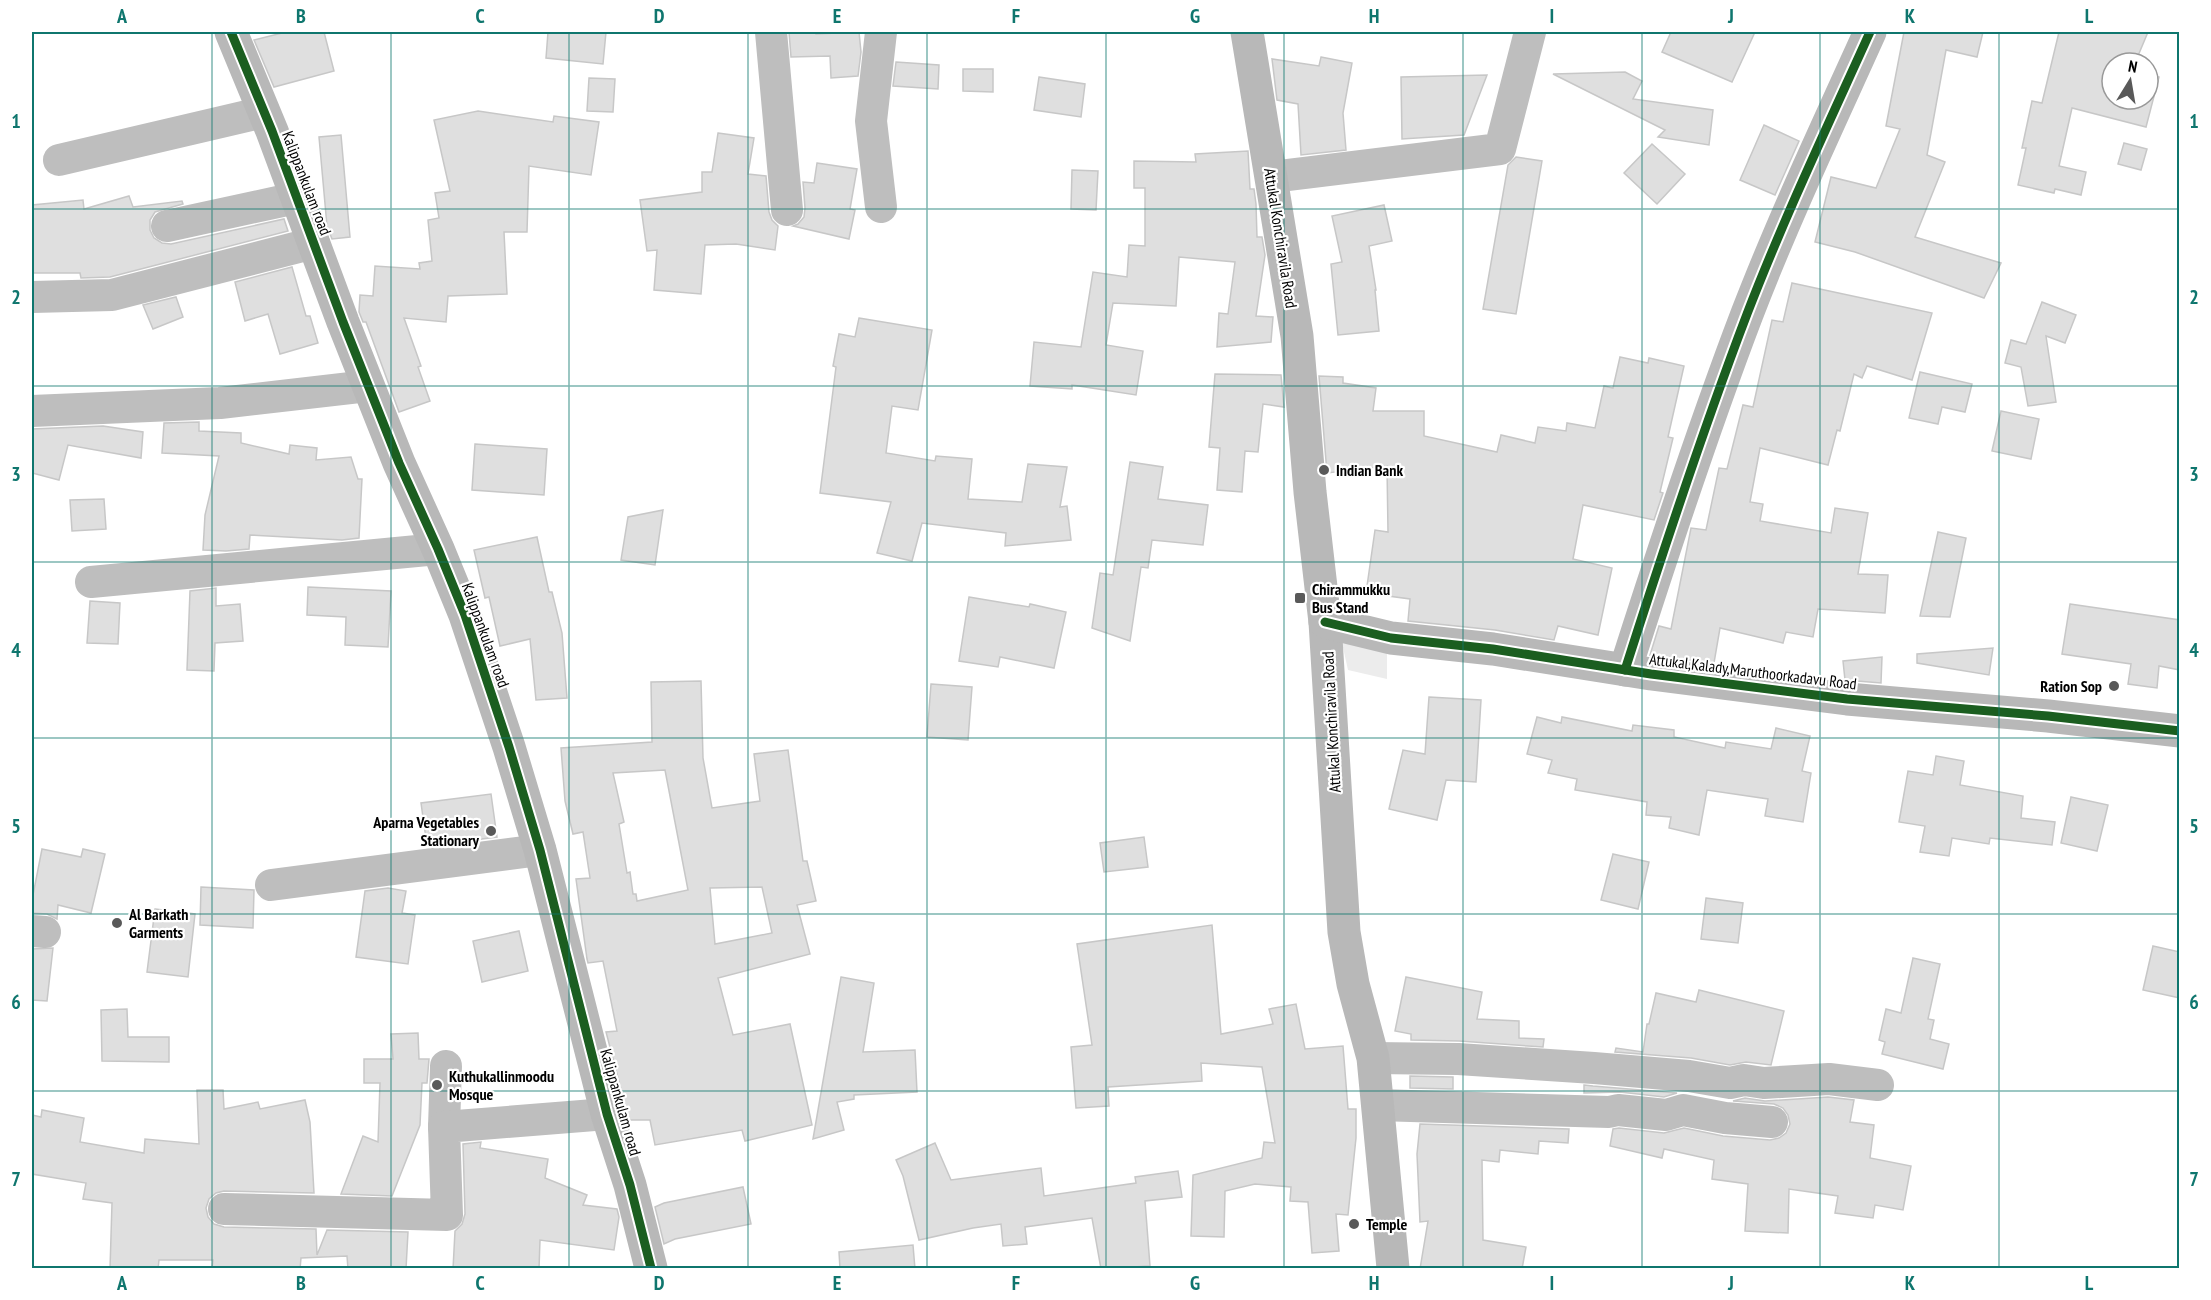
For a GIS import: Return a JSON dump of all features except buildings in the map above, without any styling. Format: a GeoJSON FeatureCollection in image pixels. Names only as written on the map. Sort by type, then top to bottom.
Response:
{"type":"FeatureCollection","features":[{"type":"Feature","properties":{"kind":"street","name":"Kalippankulam road"},"geometry":{"type":"LineString","coordinates":[[231,32],[264,112],[368,386],[465,615],[540,850],[607,1114],[630,1185],[651,1269]]}},
{"type":"Feature","properties":{"kind":"street"},"geometry":{"type":"LineString","coordinates":[[771,32],[787,210]]}},
{"type":"Feature","properties":{"kind":"street"},"geometry":{"type":"LineString","coordinates":[[880,207],[871,121],[881,32]]}},
{"type":"Feature","properties":{"kind":"street","name":"Attukal Konchiravila Road"},"geometry":{"type":"LineString","coordinates":[[1247,32],[1297,336],[1310,492],[1325,622],[1344,932],[1353,984],[1373,1058],[1393,1269]]}},
{"type":"Feature","properties":{"kind":"street"},"geometry":{"type":"LineString","coordinates":[[1271,177],[1500,149],[1530,32]]}},
{"type":"Feature","properties":{"kind":"street"},"geometry":{"type":"LineString","coordinates":[[1625,670],[1686,480],[1748,313],[1802,181],[1870,32]]}},
{"type":"Feature","properties":{"kind":"street"},"geometry":{"type":"LineString","coordinates":[[59,160],[264,112]]}},
{"type":"Feature","properties":{"kind":"street"},"geometry":{"type":"LineString","coordinates":[[167,226],[296,198]]}},
{"type":"Feature","properties":{"kind":"street"},"geometry":{"type":"LineString","coordinates":[[32,297],[112,295],[314,243]]}},
{"type":"Feature","properties":{"kind":"street"},"geometry":{"type":"LineString","coordinates":[[32,411],[220,403],[368,386]]}},
{"type":"Feature","properties":{"kind":"street"},"geometry":{"type":"LineString","coordinates":[[91,582],[438,549]]}},
{"type":"Feature","properties":{"kind":"street","name":"Attukal,Kalady,Maruthoorkadavu Road"},"geometry":{"type":"LineString","coordinates":[[1325,622],[1391,638],[1847,699],[2048,716],[2180,731]]}},
{"type":"Feature","properties":{"kind":"street"},"geometry":{"type":"LineString","coordinates":[[271,885],[540,850]]}},
{"type":"Feature","properties":{"kind":"street"},"geometry":{"type":"LineString","coordinates":[[1373,1058],[1458,1059],[1594,1068],[1689,1076],[1730,1083],[1744,1080],[1764,1083],[1829,1079],[1878,1085]]}},
{"type":"Feature","properties":{"kind":"street"},"geometry":{"type":"LineString","coordinates":[[224,1209],[447,1215],[444,1127],[446,1066]]}},
{"type":"Feature","properties":{"kind":"street"},"geometry":{"type":"LineString","coordinates":[[1378,1105],[1609,1112],[1618,1110],[1666,1115],[1683,1110],[1725,1118],[1772,1122]]}},
{"type":"Feature","properties":{"kind":"street"},"geometry":{"type":"LineString","coordinates":[[444,1127],[607,1114]]}},
{"type":"Feature","properties":{"kind":"shaded area"},"geometry":{"type":"Polygon","coordinates":[[[1342,643],[1387,649],[1387,679],[1348,670],[1342,643]]]}},
{"type":"Feature","properties":{"kind":"cycle path"},"geometry":{"type":"LineString","coordinates":[[231,32],[272,131],[343,322],[399,463],[465,615],[540,850],[607,1114],[630,1185],[651,1268]]}},
{"type":"Feature","properties":{"kind":"cycle path"},"geometry":{"type":"LineString","coordinates":[[1625,670],[1683,492],[1747,314],[1791,207],[1870,32]]}},
{"type":"Feature","properties":{"kind":"cycle path"},"geometry":{"type":"LineString","coordinates":[[1325,622],[1391,638],[1493,649],[1651,674],[1847,699],[2048,716],[2180,731]]}},
{"type":"Feature","properties":{"kind":"place","name":"Indian Bank"},"geometry":{"type":"Point","coordinates":[1324,470]}},
{"type":"Feature","properties":{"kind":"place","name":"Chirammukku Bus Stand"},"geometry":{"type":"Point","coordinates":[1300,598]}},
{"type":"Feature","properties":{"kind":"place","name":"Ration Sop"},"geometry":{"type":"Point","coordinates":[2114,686]}},
{"type":"Feature","properties":{"kind":"place","name":"Aparna Vegetables Stationary"},"geometry":{"type":"Point","coordinates":[491,831]}},
{"type":"Feature","properties":{"kind":"place","name":"Al Barkath Garments"},"geometry":{"type":"Point","coordinates":[117,923]}},
{"type":"Feature","properties":{"kind":"place","name":"Kuthukallinmoodu Mosque"},"geometry":{"type":"Point","coordinates":[437,1085]}},
{"type":"Feature","properties":{"kind":"place","name":"Temple"},"geometry":{"type":"Point","coordinates":[1354,1224]}}]}
